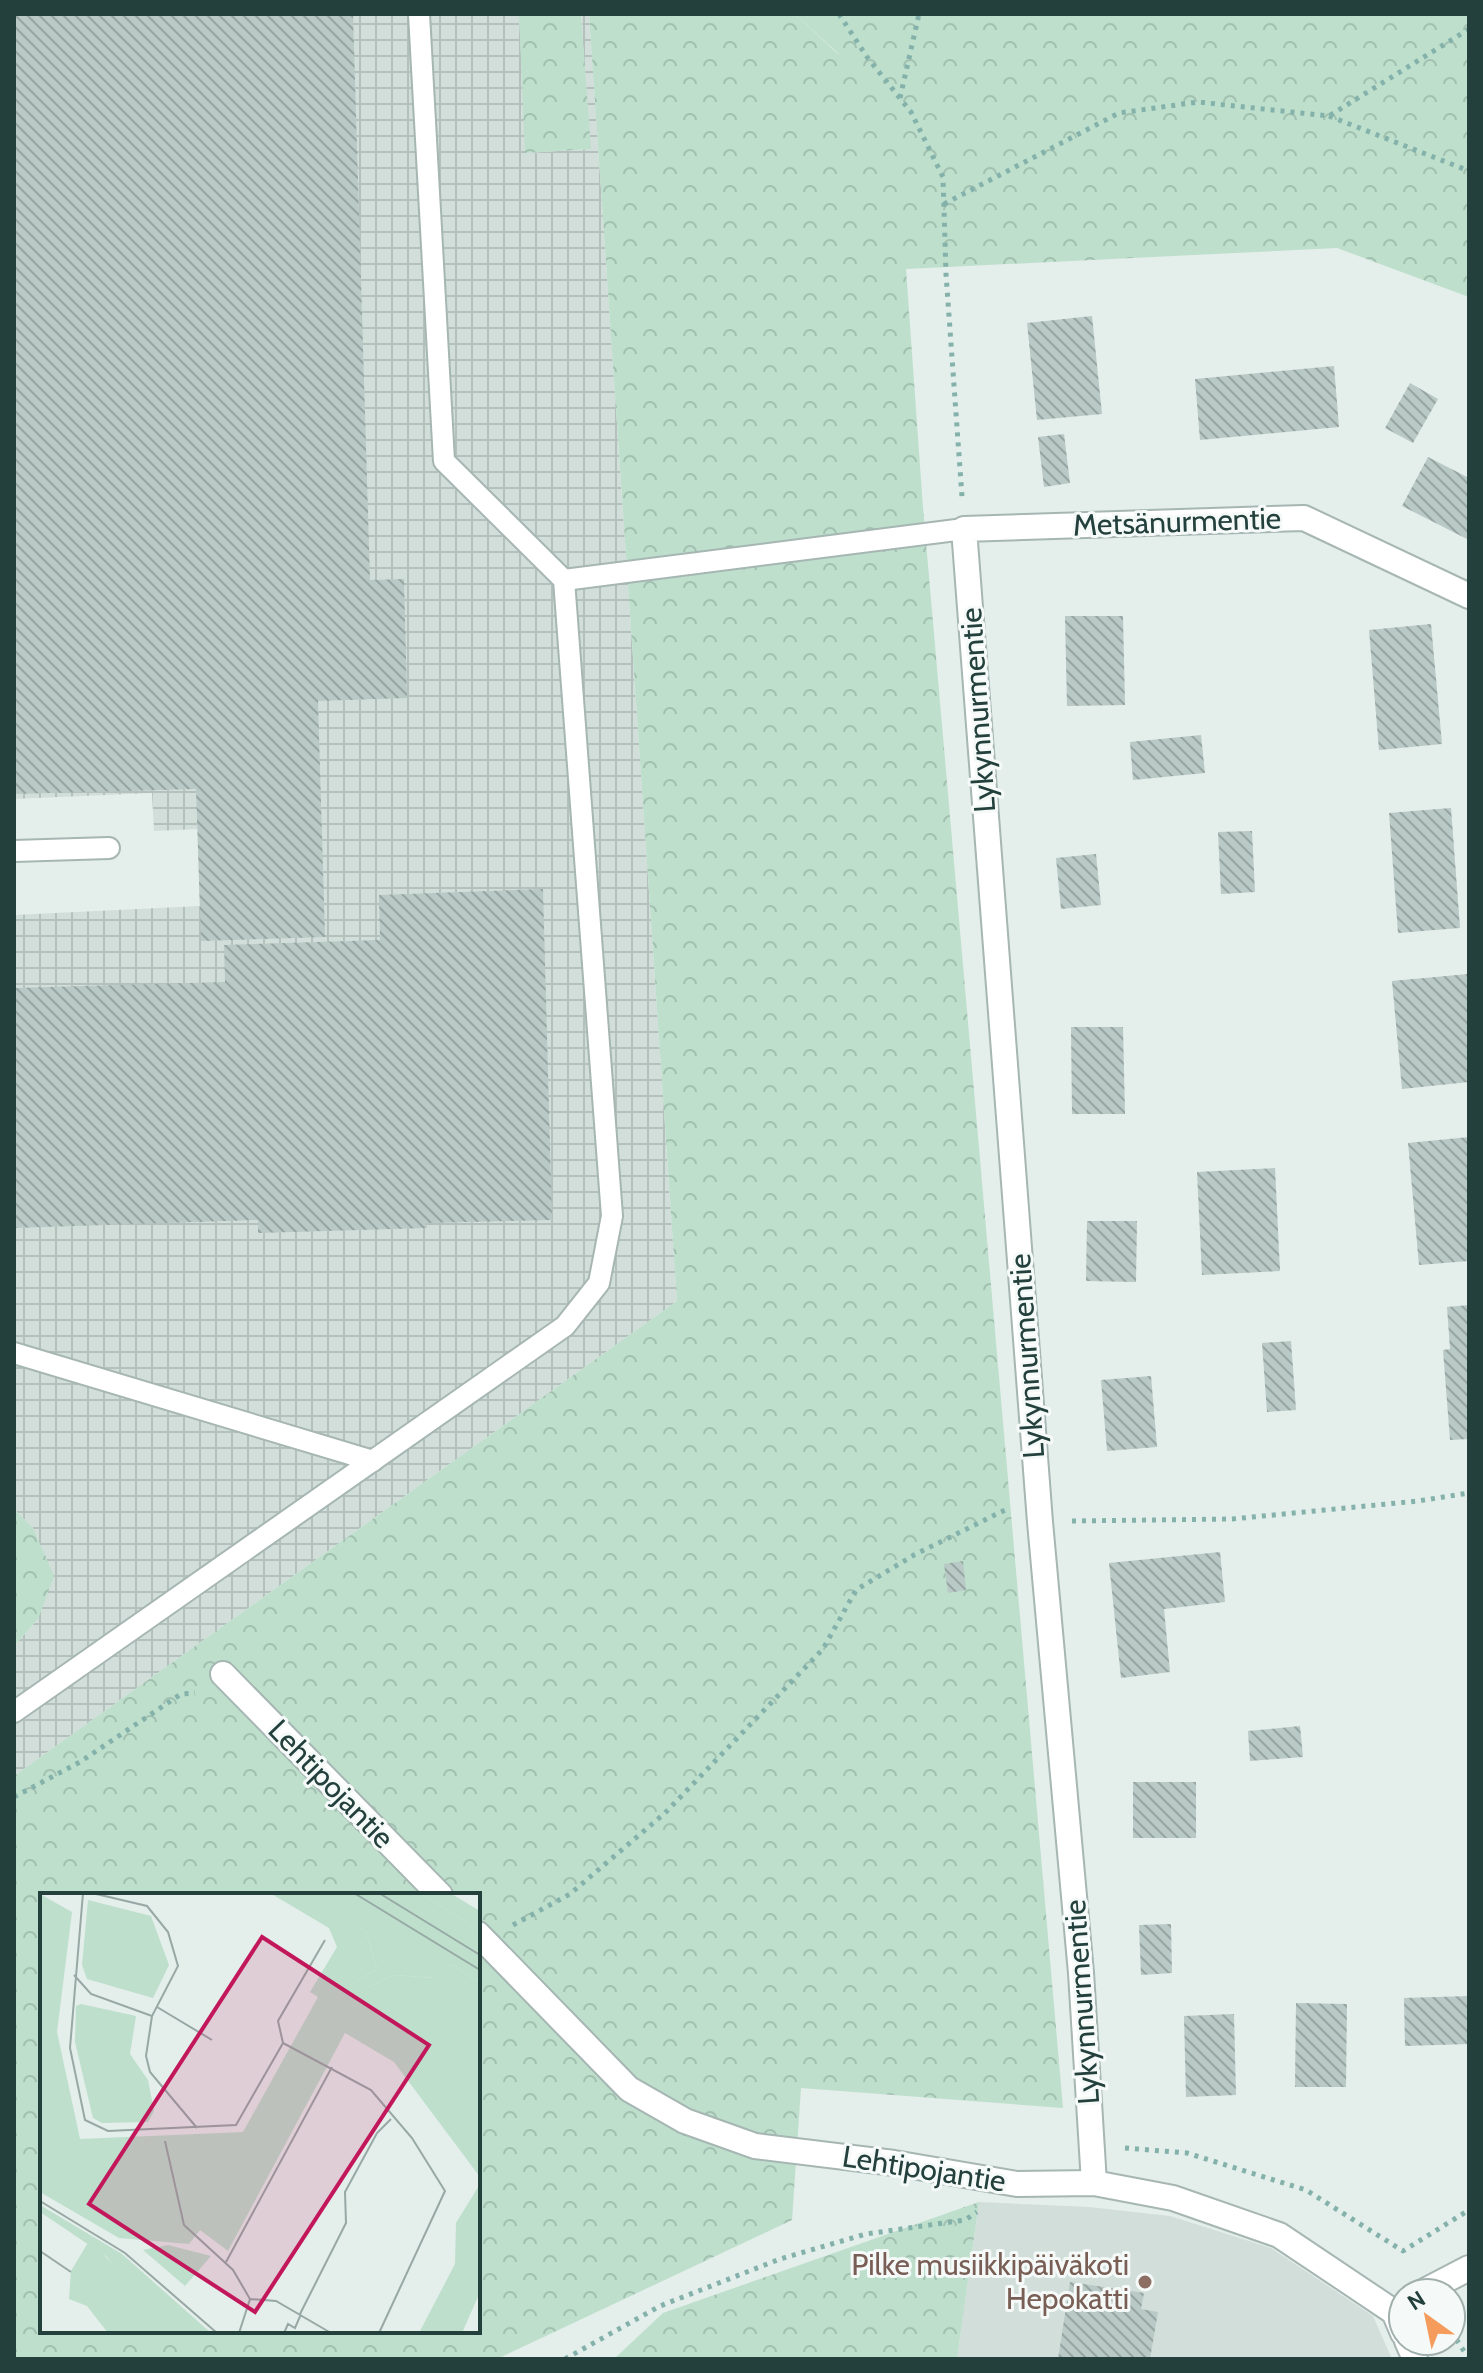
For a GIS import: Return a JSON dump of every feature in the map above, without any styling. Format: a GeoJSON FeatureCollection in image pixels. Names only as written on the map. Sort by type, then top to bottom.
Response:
{"type":"FeatureCollection","features":[{"type":"Feature","properties":{"kind":"street","name":"Metsänurmentie"},"geometry":{"type":"LineString","coordinates":[[964,529],[1304,518],[1469,596]]}},
{"type":"Feature","properties":{"kind":"street","name":"Lykynnurmentie"},"geometry":{"type":"LineString","coordinates":[[964,529],[1094,2183]]}},
{"type":"Feature","properties":{"kind":"street","name":"Lehtipojantie"},"geometry":{"type":"LineString","coordinates":[[230,1681],[438,1893]]}},
{"type":"Feature","properties":{"kind":"street","name":"Lehtipojantie"},"geometry":{"type":"LineString","coordinates":[[481,1937],[629,2089],[685,2121],[755,2146],[894,2163],[1017,2184],[1094,2183],[1173,2198],[1279,2235],[1387,2308]]}},
{"type":"Feature","properties":{"kind":"lane"},"geometry":{"type":"LineString","coordinates":[[14,1712],[565,1326],[599,1283],[612,1216],[564,580],[444,461],[419,14]]}},
{"type":"Feature","properties":{"kind":"lane"},"geometry":{"type":"LineString","coordinates":[[564,580],[964,529]]}},
{"type":"Feature","properties":{"kind":"lane"},"geometry":{"type":"LineString","coordinates":[[14,851],[109,848]]}},
{"type":"Feature","properties":{"kind":"lane"},"geometry":{"type":"LineString","coordinates":[[14,1353],[373,1461]]}},
{"type":"Feature","properties":{"kind":"path"},"geometry":{"type":"LineString","coordinates":[[839,14],[911,112],[943,177],[964,529]]}},
{"type":"Feature","properties":{"kind":"path"},"geometry":{"type":"LineString","coordinates":[[900,98],[919,14]]}},
{"type":"Feature","properties":{"kind":"path"},"geometry":{"type":"LineString","coordinates":[[1329,116],[1469,29]]}},
{"type":"Feature","properties":{"kind":"path"},"geometry":{"type":"LineString","coordinates":[[944,204],[1119,113],[1198,102],[1329,116],[1469,171]]}},
{"type":"Feature","properties":{"kind":"path"},"geometry":{"type":"LineString","coordinates":[[1040,1522],[1232,1519],[1469,1493]]}},
{"type":"Feature","properties":{"kind":"path"},"geometry":{"type":"LineString","coordinates":[[481,1937],[570,1894],[665,1813],[823,1649],[856,1590],[914,1555],[1038,1494]]}},
{"type":"Feature","properties":{"kind":"path"},"geometry":{"type":"LineString","coordinates":[[14,1797],[80,1762],[181,1694],[230,1681]]}},
{"type":"Feature","properties":{"kind":"path"},"geometry":{"type":"LineString","coordinates":[[1093,2145],[1187,2153],[1306,2190],[1403,2251],[1469,2210]]}},
{"type":"Feature","properties":{"kind":"path"},"geometry":{"type":"LineString","coordinates":[[565,2359],[660,2306],[780,2259],[866,2234],[965,2220],[1017,2184]]}},
{"type":"Feature","properties":{"kind":"shaded area"},"geometry":{"type":"Polygon","coordinates":[[[14,14],[519,14],[526,153],[590,149],[581,14],[589,14],[677,1301],[14,1776],[14,1646],[38,1619],[33,1528],[14,1509],[14,915],[200,906],[198,829],[154,831],[152,793],[14,799],[14,14]]]}},
{"type":"Feature","properties":{"kind":"shaded area","name":"Pilke musiikkipäiväkoti Hepokatti"},"geometry":{"type":"Polygon","coordinates":[[[979,2202],[1089,2207],[1170,2216],[1271,2248],[1373,2316],[1387,2348],[1387,2357],[1392,2359],[957,2359],[979,2202]]]}},
{"type":"Feature","properties":{"kind":"green space"},"geometry":{"type":"Polygon","coordinates":[[[519,14],[581,14],[591,149],[525,153],[519,14]]]}},
{"type":"Feature","properties":{"kind":"green space"},"geometry":{"type":"Polygon","coordinates":[[[589,14],[795,14],[838,54],[850,14],[1469,14],[1469,297],[1337,248],[906,269],[923,508],[1063,2108],[801,2088],[792,2220],[497,2359],[14,2359],[14,1776],[677,1301],[589,14]]]}},
{"type":"Feature","properties":{"kind":"green space"},"geometry":{"type":"Polygon","coordinates":[[[795,14],[850,14],[839,54],[795,14]]]}},
{"type":"Feature","properties":{"kind":"green space"},"geometry":{"type":"Polygon","coordinates":[[[14,1509],[33,1528],[54,1576],[38,1619],[14,1646],[14,1509]]]}},
{"type":"Feature","properties":{"kind":"green space"},"geometry":{"type":"Polygon","coordinates":[[[979,2202],[957,2359],[614,2359],[663,2313],[979,2202]]]}},
{"type":"Feature","properties":{"kind":"building"},"geometry":{"type":"Polygon","coordinates":[[[14,14],[353,14],[370,580],[404,579],[407,698],[318,701],[325,937],[201,941],[196,789],[14,794],[14,14]]]}},
{"type":"Feature","properties":{"kind":"building"},"geometry":{"type":"Polygon","coordinates":[[[1092,316],[1102,414],[1037,420],[1027,323],[1092,316]]]}},
{"type":"Feature","properties":{"kind":"building"},"geometry":{"type":"Polygon","coordinates":[[[1334,366],[1339,427],[1200,440],[1195,379],[1334,366]]]}},
{"type":"Feature","properties":{"kind":"building"},"geometry":{"type":"Polygon","coordinates":[[[1410,383],[1438,399],[1413,443],[1385,428],[1410,383]]]}},
{"type":"Feature","properties":{"kind":"building"},"geometry":{"type":"Polygon","coordinates":[[[1064,434],[1070,483],[1044,487],[1038,437],[1064,434]]]}},
{"type":"Feature","properties":{"kind":"building"},"geometry":{"type":"Polygon","coordinates":[[[1428,457],[1469,478],[1469,540],[1402,506],[1428,457]]]}},
{"type":"Feature","properties":{"kind":"building"},"geometry":{"type":"Polygon","coordinates":[[[1065,616],[1123,616],[1125,705],[1067,706],[1065,616]]]}},
{"type":"Feature","properties":{"kind":"building"},"geometry":{"type":"Polygon","coordinates":[[[1431,624],[1442,744],[1379,750],[1369,630],[1431,624]]]}},
{"type":"Feature","properties":{"kind":"building"},"geometry":{"type":"Polygon","coordinates":[[[1201,735],[1205,773],[1133,780],[1130,742],[1201,735]]]}},
{"type":"Feature","properties":{"kind":"building"},"geometry":{"type":"Polygon","coordinates":[[[1451,808],[1460,928],[1398,933],[1389,813],[1451,808]]]}},
{"type":"Feature","properties":{"kind":"building"},"geometry":{"type":"Polygon","coordinates":[[[1252,831],[1255,892],[1221,894],[1218,832],[1252,831]]]}},
{"type":"Feature","properties":{"kind":"building"},"geometry":{"type":"Polygon","coordinates":[[[1096,854],[1101,905],[1061,909],[1056,858],[1096,854]]]}},
{"type":"Feature","properties":{"kind":"building"},"geometry":{"type":"Polygon","coordinates":[[[543,889],[552,1220],[426,1223],[427,1228],[258,1233],[258,1220],[14,1228],[14,988],[225,982],[224,945],[380,940],[379,895],[543,889]]]}},
{"type":"Feature","properties":{"kind":"building"},"geometry":{"type":"Polygon","coordinates":[[[1468,974],[1469,1082],[1402,1089],[1392,981],[1468,974]]]}},
{"type":"Feature","properties":{"kind":"building"},"geometry":{"type":"Polygon","coordinates":[[[1071,1027],[1123,1027],[1125,1114],[1072,1114],[1071,1027]]]}},
{"type":"Feature","properties":{"kind":"building"},"geometry":{"type":"Polygon","coordinates":[[[1469,1137],[1469,1261],[1419,1265],[1408,1143],[1469,1137]]]}},
{"type":"Feature","properties":{"kind":"building"},"geometry":{"type":"Polygon","coordinates":[[[1275,1168],[1280,1271],[1202,1275],[1197,1172],[1275,1168]]]}},
{"type":"Feature","properties":{"kind":"building"},"geometry":{"type":"Polygon","coordinates":[[[1087,1221],[1137,1221],[1136,1282],[1086,1281],[1087,1221]]]}},
{"type":"Feature","properties":{"kind":"building"},"geometry":{"type":"Polygon","coordinates":[[[1469,1305],[1469,1439],[1450,1440],[1443,1350],[1450,1349],[1447,1307],[1469,1305]]]}},
{"type":"Feature","properties":{"kind":"building"},"geometry":{"type":"Polygon","coordinates":[[[1291,1341],[1296,1410],[1267,1412],[1262,1343],[1291,1341]]]}},
{"type":"Feature","properties":{"kind":"building"},"geometry":{"type":"Polygon","coordinates":[[[1151,1376],[1157,1447],[1107,1451],[1101,1380],[1151,1376]]]}},
{"type":"Feature","properties":{"kind":"building"},"geometry":{"type":"Polygon","coordinates":[[[1220,1552],[1225,1602],[1164,1609],[1170,1672],[1121,1678],[1109,1563],[1220,1552]]]}},
{"type":"Feature","properties":{"kind":"building"},"geometry":{"type":"Polygon","coordinates":[[[963,1561],[966,1590],[948,1593],[944,1564],[963,1561]]]}},
{"type":"Feature","properties":{"kind":"building"},"geometry":{"type":"Polygon","coordinates":[[[1300,1726],[1303,1757],[1250,1761],[1248,1731],[1300,1726]]]}},
{"type":"Feature","properties":{"kind":"building"},"geometry":{"type":"Polygon","coordinates":[[[1133,1782],[1196,1782],[1196,1838],[1133,1838],[1133,1782]]]}},
{"type":"Feature","properties":{"kind":"building"},"geometry":{"type":"Polygon","coordinates":[[[1171,1924],[1172,1973],[1141,1975],[1139,1925],[1171,1924]]]}},
{"type":"Feature","properties":{"kind":"building"},"geometry":{"type":"Polygon","coordinates":[[[1469,1996],[1469,2044],[1405,2046],[1404,1998],[1469,1996]]]}},
{"type":"Feature","properties":{"kind":"building"},"geometry":{"type":"Polygon","coordinates":[[[1296,2003],[1347,2004],[1346,2087],[1295,2087],[1296,2003]]]}},
{"type":"Feature","properties":{"kind":"building"},"geometry":{"type":"Polygon","coordinates":[[[1234,2014],[1236,2095],[1186,2097],[1184,2016],[1234,2014]]]}},
{"type":"Feature","properties":{"kind":"building"},"geometry":{"type":"Polygon","coordinates":[[[1070,2282],[1144,2293],[1141,2309],[1158,2312],[1150,2359],[1058,2359],[1070,2282]]]}},
{"type":"Feature","properties":{"kind":"place","name":"Pilke musiikkipäiväkoti Hepokatti"},"geometry":{"type":"Point","coordinates":[1145,2282]}}]}
